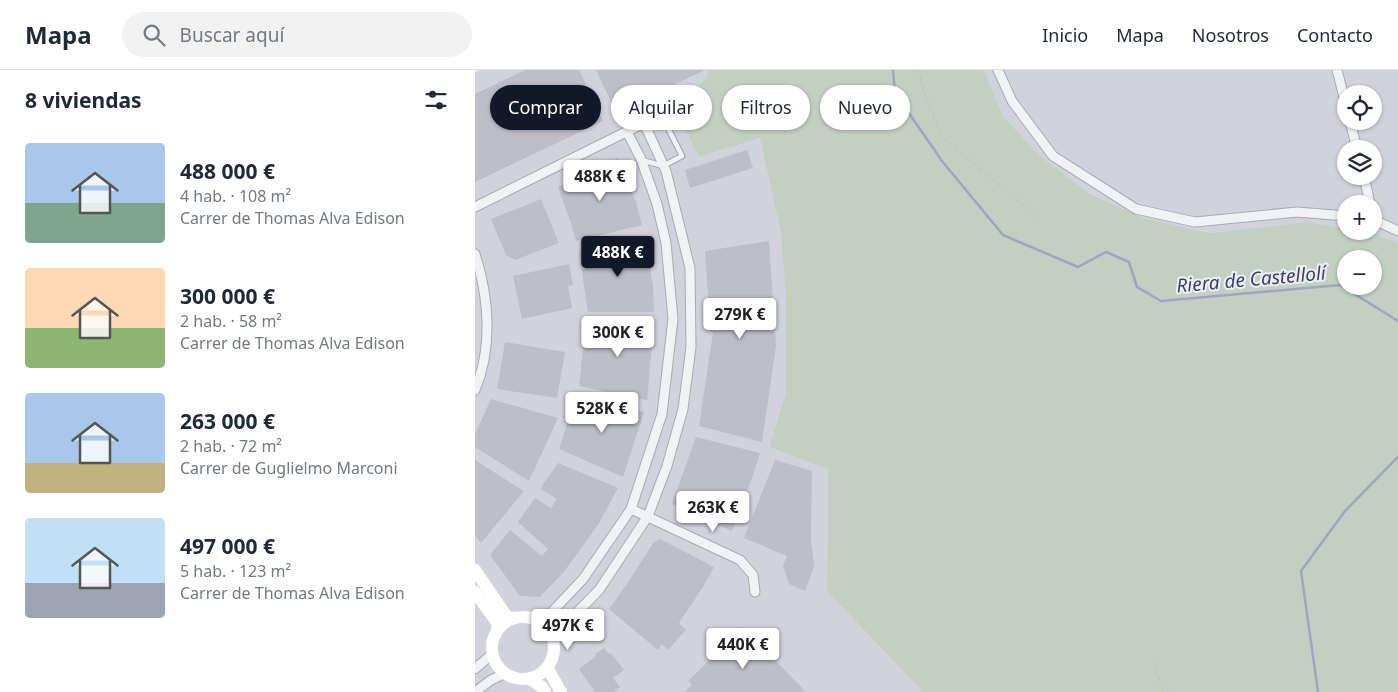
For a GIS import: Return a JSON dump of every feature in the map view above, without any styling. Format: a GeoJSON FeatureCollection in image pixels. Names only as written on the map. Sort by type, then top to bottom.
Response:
{"type":"FeatureCollection","features":[{"type":"Feature","properties":{"kind":"street"},"geometry":{"type":"LineString","coordinates":[[998,70],[1012,101],[1053,156],[1136,209],[1195,222],[1297,212],[1337,215]]}},
{"type":"Feature","properties":{"kind":"street"},"geometry":{"type":"LineString","coordinates":[[1337,70],[1341,85]]}},
{"type":"Feature","properties":{"kind":"street"},"geometry":{"type":"LineString","coordinates":[[475,207],[631,130]]}},
{"type":"Feature","properties":{"kind":"street"},"geometry":{"type":"LineString","coordinates":[[553,637],[599,590],[648,516],[667,466],[683,409],[691,347],[690,268],[663,166],[647,130]]}},
{"type":"Feature","properties":{"kind":"street"},"geometry":{"type":"LineString","coordinates":[[539,621],[549,614],[583,579],[631,509],[662,414],[673,319],[666,242],[657,204],[641,160],[627,132]]}},
{"type":"Feature","properties":{"kind":"street"},"geometry":{"type":"LineString","coordinates":[[1382,224],[1398,231]]}},
{"type":"Feature","properties":{"kind":"street"},"geometry":{"type":"LineString","coordinates":[[475,254],[481,273],[486,301],[487,330],[484,358],[475,390]]}},
{"type":"Feature","properties":{"kind":"street"},"geometry":{"type":"LineString","coordinates":[[672,330],[691,330]]}},
{"type":"Feature","properties":{"kind":"street"},"geometry":{"type":"LineString","coordinates":[[631,509],[739,560],[753,575],[755,592]]}},
{"type":"Feature","properties":{"kind":"street"},"geometry":{"type":"LineString","coordinates":[[475,570],[507,617],[531,618],[539,621],[553,637],[554,654],[548,668],[540,675],[530,679],[512,678],[499,668],[492,654],[493,640],[498,624],[475,592]]}},
{"type":"Feature","properties":{"kind":"street"},"geometry":{"type":"LineString","coordinates":[[496,634],[507,622],[514,618]]}},
{"type":"Feature","properties":{"kind":"street"},"geometry":{"type":"LineString","coordinates":[[475,669],[492,654]]}},
{"type":"Feature","properties":{"kind":"street"},"geometry":{"type":"LineString","coordinates":[[548,668],[561,692]]}},
{"type":"Feature","properties":{"kind":"street"},"geometry":{"type":"LineString","coordinates":[[475,692],[491,680],[505,674]]}},
{"type":"Feature","properties":{"kind":"street"},"geometry":{"type":"LineString","coordinates":[[530,679],[542,687],[545,692]]}},
{"type":"Feature","properties":{"kind":"lane"},"geometry":{"type":"LineString","coordinates":[[641,160],[663,166],[682,156],[669,130]]}},
{"type":"Feature","properties":{"kind":"path"},"geometry":{"type":"LineString","coordinates":[[918,70],[940,135],[1038,218]]}},
{"type":"Feature","properties":{"kind":"path"},"geometry":{"type":"LineString","coordinates":[[1153,662],[1161,683],[1167,692]]}},
{"type":"Feature","properties":{"kind":"shaded area"},"geometry":{"type":"Polygon","coordinates":[[[481,70],[708,70],[707,77],[699,85],[611,85],[611,130],[686,130],[699,157],[760,138],[781,233],[786,300],[786,393],[769,447],[828,468],[827,591],[923,692],[475,692],[475,73],[481,70]]]}},
{"type":"Feature","properties":{"kind":"shaded area"},"geometry":{"type":"Polygon","coordinates":[[[984,70],[1398,70],[1398,243],[1382,237],[1382,195],[1337,195],[1337,227],[1306,222],[1210,233],[1144,218],[1090,194],[1040,156],[1003,116],[984,70]]]}},
{"type":"Feature","properties":{"kind":"green space"},"geometry":{"type":"Polygon","coordinates":[[[708,70],[984,70],[1003,116],[1040,156],[1090,194],[1144,218],[1210,233],[1306,222],[1337,227],[1337,240],[1382,240],[1382,237],[1398,243],[1398,692],[923,692],[827,591],[828,469],[769,447],[786,393],[786,300],[781,233],[760,138],[699,157],[686,130],[712,130],[712,85],[699,85],[707,77],[708,70]]]}},
{"type":"Feature","properties":{"kind":"building"},"geometry":{"type":"Polygon","coordinates":[[[525,70],[579,70],[586,85],[494,85],[525,70]]]}},
{"type":"Feature","properties":{"kind":"building"},"geometry":{"type":"Polygon","coordinates":[[[596,70],[705,70],[673,85],[611,85],[611,102],[596,70]]]}},
{"type":"Feature","properties":{"kind":"building"},"geometry":{"type":"Polygon","coordinates":[[[490,87],[490,130],[584,130],[475,182],[475,94],[490,87]]]}},
{"type":"Feature","properties":{"kind":"building"},"geometry":{"type":"Polygon","coordinates":[[[747,150],[753,168],[690,188],[685,170],[747,150]]]}},
{"type":"Feature","properties":{"kind":"building"},"geometry":{"type":"Polygon","coordinates":[[[618,158],[636,202],[642,225],[576,241],[558,187],[618,158]]]}},
{"type":"Feature","properties":{"kind":"building"},"geometry":{"type":"Polygon","coordinates":[[[541,199],[559,243],[515,260],[506,255],[491,219],[541,199]]]}},
{"type":"Feature","properties":{"kind":"building"},"geometry":{"type":"Polygon","coordinates":[[[645,237],[653,286],[654,312],[588,312],[579,252],[645,237]]]}},
{"type":"Feature","properties":{"kind":"building"},"geometry":{"type":"Polygon","coordinates":[[[769,241],[776,346],[762,442],[699,426],[713,333],[711,333],[705,251],[769,241]]]}},
{"type":"Feature","properties":{"kind":"building"},"geometry":{"type":"Polygon","coordinates":[[[569,264],[573,285],[568,286],[572,308],[522,319],[513,276],[569,264]]]}},
{"type":"Feature","properties":{"kind":"building"},"geometry":{"type":"Polygon","coordinates":[[[654,323],[647,400],[579,386],[586,324],[654,323]]]}},
{"type":"Feature","properties":{"kind":"building"},"geometry":{"type":"Polygon","coordinates":[[[505,342],[565,352],[557,398],[497,389],[505,342]]]}},
{"type":"Feature","properties":{"kind":"building"},"geometry":{"type":"Polygon","coordinates":[[[576,397],[644,412],[623,477],[559,449],[576,397]]]}},
{"type":"Feature","properties":{"kind":"building"},"geometry":{"type":"Polygon","coordinates":[[[491,399],[558,418],[529,481],[475,447],[475,434],[491,399]]]}},
{"type":"Feature","properties":{"kind":"building"},"geometry":{"type":"Polygon","coordinates":[[[696,437],[760,453],[732,531],[672,504],[696,437]]]}},
{"type":"Feature","properties":{"kind":"building"},"geometry":{"type":"Polygon","coordinates":[[[475,460],[524,491],[481,543],[475,535],[475,460]]]}},
{"type":"Feature","properties":{"kind":"building"},"geometry":{"type":"Polygon","coordinates":[[[775,460],[812,471],[811,540],[814,566],[805,591],[789,584],[783,566],[787,556],[744,538],[775,460]]]}},
{"type":"Feature","properties":{"kind":"building"},"geometry":{"type":"Polygon","coordinates":[[[558,463],[618,488],[598,525],[563,573],[540,597],[520,596],[490,555],[510,530],[542,556],[548,549],[518,522],[535,498],[551,508],[557,499],[541,489],[558,463]]]}},
{"type":"Feature","properties":{"kind":"building"},"geometry":{"type":"Polygon","coordinates":[[[660,539],[714,567],[679,623],[686,630],[668,650],[662,644],[658,650],[609,609],[653,543],[660,539]]]}},
{"type":"Feature","properties":{"kind":"building"},"geometry":{"type":"Polygon","coordinates":[[[743,627],[806,692],[684,692],[692,685],[688,681],[743,627]]]}},
{"type":"Feature","properties":{"kind":"building"},"geometry":{"type":"Polygon","coordinates":[[[604,648],[609,654],[611,653],[624,670],[613,678],[620,687],[614,692],[595,692],[579,669],[604,648]]]}},
{"type":"Feature","properties":{"kind":"waterway","name":"Riera de Castellolí"},"geometry":{"type":"LineString","coordinates":[[893,70],[895,93],[942,161],[1003,235],[1078,267],[1106,252],[1129,262],[1137,287],[1161,301],[1340,285],[1398,321]]}},
{"type":"Feature","properties":{"kind":"waterway","name":"Riera de Castellolí"},"geometry":{"type":"LineString","coordinates":[[1318,692],[1301,571],[1345,511],[1398,457]]}}]}
